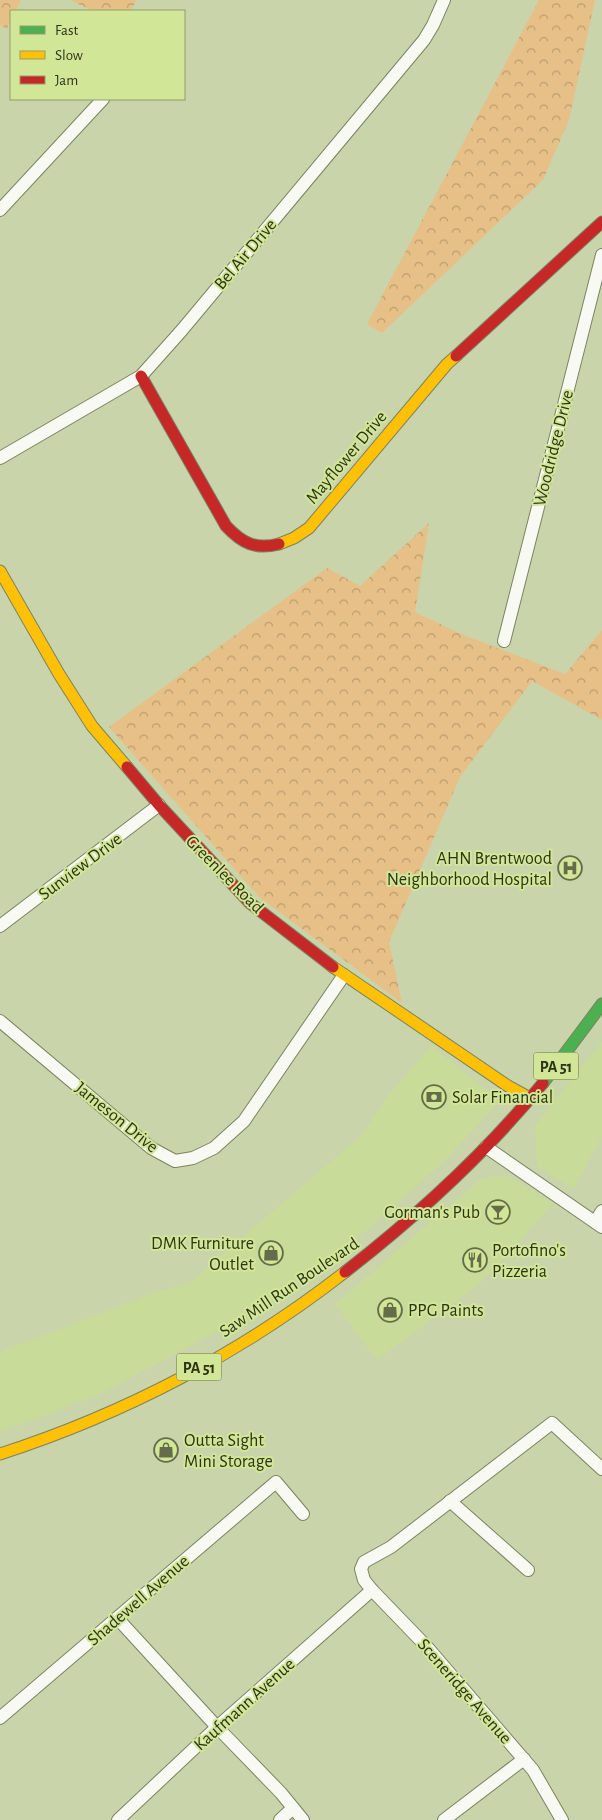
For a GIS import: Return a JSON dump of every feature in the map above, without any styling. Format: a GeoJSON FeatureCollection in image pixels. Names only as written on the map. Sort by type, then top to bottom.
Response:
{"type":"FeatureCollection","features":[{"type":"Feature","properties":{"kind":"main road","name":"Mayflower Drive"},"geometry":{"type":"LineString","coordinates":[[141,376],[226,526],[240,540],[257,546],[275,546],[295,539],[309,528],[447,364],[602,222]]}},
{"type":"Feature","properties":{"kind":"main road","name":"Greenlee Road"},"geometry":{"type":"LineString","coordinates":[[0,571],[59,674],[92,726],[159,806],[250,903],[344,975],[530,1098]]}},
{"type":"Feature","properties":{"kind":"main road","name":"Saw Mill Run Boulevard"},"geometry":{"type":"LineString","coordinates":[[0,1454],[90,1421],[173,1383],[253,1336],[317,1295],[380,1247],[444,1190],[507,1126],[567,1052],[602,1004]]}},
{"type":"Feature","properties":{"kind":"street","name":"Bel Air Drive"},"geometry":{"type":"LineString","coordinates":[[0,458],[141,376],[182,330],[424,40],[444,0]]}},
{"type":"Feature","properties":{"kind":"street"},"geometry":{"type":"LineString","coordinates":[[0,210],[102,100]]}},
{"type":"Feature","properties":{"kind":"street","name":"Woodridge Drive"},"geometry":{"type":"LineString","coordinates":[[504,641],[602,255]]}},
{"type":"Feature","properties":{"kind":"street","name":"Sunview Drive"},"geometry":{"type":"LineString","coordinates":[[0,926],[159,806]]}},
{"type":"Feature","properties":{"kind":"street","name":"Jameson Drive"},"geometry":{"type":"LineString","coordinates":[[0,1021],[151,1148],[175,1161],[193,1158],[214,1148],[244,1121],[344,975]]}},
{"type":"Feature","properties":{"kind":"street"},"geometry":{"type":"LineString","coordinates":[[486,1147],[598,1225],[602,1211]]}},
{"type":"Feature","properties":{"kind":"street"},"geometry":{"type":"LineString","coordinates":[[528,1570],[450,1501],[552,1423],[602,1469]]}},
{"type":"Feature","properties":{"kind":"street","name":"Shadewell Avenue"},"geometry":{"type":"LineString","coordinates":[[0,1718],[276,1482],[303,1514]]}},
{"type":"Feature","properties":{"kind":"street","name":"Sceneridge Avenue"},"geometry":{"type":"LineString","coordinates":[[450,1501],[391,1547],[364,1562],[361,1569],[364,1580],[427,1646],[524,1759],[533,1770],[562,1820]]}},
{"type":"Feature","properties":{"kind":"street","name":"Kaufmann Avenue"},"geometry":{"type":"LineString","coordinates":[[118,1820],[217,1727],[372,1590]]}},
{"type":"Feature","properties":{"kind":"street"},"geometry":{"type":"LineString","coordinates":[[118,1619],[217,1727],[281,1793],[303,1820]]}},
{"type":"Feature","properties":{"kind":"street"},"geometry":{"type":"LineString","coordinates":[[444,1820],[524,1759]]}},
{"type":"Feature","properties":{"kind":"street"},"geometry":{"type":"LineString","coordinates":[[280,1820],[293,1808]]}},
{"type":"Feature","properties":{"kind":"shaded area"},"geometry":{"type":"Polygon","coordinates":[[[602,1041],[602,1136],[574,1189],[537,1166],[535,1126],[602,1041]]]}},
{"type":"Feature","properties":{"kind":"shaded area"},"geometry":{"type":"Polygon","coordinates":[[[431,1046],[500,1101],[444,1161],[366,1231],[261,1308],[96,1396],[0,1432],[0,1352],[153,1293],[191,1282],[362,1135],[387,1097],[431,1046]]]}},
{"type":"Feature","properties":{"kind":"shaded area"},"geometry":{"type":"Polygon","coordinates":[[[507,1176],[553,1203],[515,1247],[475,1287],[377,1360],[335,1304],[482,1178],[507,1176]]]}},
{"type":"Feature","properties":{"kind":"green space"},"geometry":{"type":"Polygon","coordinates":[[[0,0],[21,0],[16,10],[10,10],[10,22],[7,29],[0,25],[0,0]]]}},
{"type":"Feature","properties":{"kind":"green space"},"geometry":{"type":"Polygon","coordinates":[[[70,0],[137,0],[131,10],[91,10],[70,0]]]}},
{"type":"Feature","properties":{"kind":"green space"},"geometry":{"type":"Polygon","coordinates":[[[539,0],[595,0],[569,120],[543,180],[382,333],[367,324],[539,0]]]}},
{"type":"Feature","properties":{"kind":"green space"},"geometry":{"type":"Polygon","coordinates":[[[429,523],[415,612],[461,634],[565,674],[602,630],[602,720],[532,681],[460,777],[389,942],[402,1003],[259,897],[109,727],[327,568],[360,586],[429,523]]]}},
{"type":"Feature","properties":{"kind":"traffic: fast"},"geometry":{"type":"LineString","coordinates":[[543,1083],[602,1004]]}},
{"type":"Feature","properties":{"kind":"traffic: slow"},"geometry":{"type":"LineString","coordinates":[[279,544],[294,538],[309,528],[447,364],[456,356]]}},
{"type":"Feature","properties":{"kind":"traffic: slow"},"geometry":{"type":"LineString","coordinates":[[0,571],[59,674],[92,726],[127,767]]}},
{"type":"Feature","properties":{"kind":"traffic: slow"},"geometry":{"type":"LineString","coordinates":[[333,967],[508,1086],[530,1098]]}},
{"type":"Feature","properties":{"kind":"traffic: slow"},"geometry":{"type":"LineString","coordinates":[[0,1454],[92,1420],[181,1378],[266,1329],[345,1272]]}},
{"type":"Feature","properties":{"kind":"traffic: jam"},"geometry":{"type":"LineString","coordinates":[[456,356],[602,222]]}},
{"type":"Feature","properties":{"kind":"traffic: jam"},"geometry":{"type":"LineString","coordinates":[[141,376],[226,526],[243,541],[250,544],[263,546],[279,544]]}},
{"type":"Feature","properties":{"kind":"traffic: jam"},"geometry":{"type":"LineString","coordinates":[[127,767],[159,805],[250,903],[333,967]]}},
{"type":"Feature","properties":{"kind":"traffic: jam"},"geometry":{"type":"LineString","coordinates":[[345,1272],[398,1229],[449,1183],[498,1135],[543,1083]]}},
{"type":"Feature","properties":{"kind":"place","name":"AHN Brentwood Neighborhood Hospital"},"geometry":{"type":"Point","coordinates":[570,868]}},
{"type":"Feature","properties":{"kind":"place","name":"Solar Financial"},"geometry":{"type":"Point","coordinates":[434,1097]}},
{"type":"Feature","properties":{"kind":"place","name":"Gorman's Pub"},"geometry":{"type":"Point","coordinates":[498,1212]}},
{"type":"Feature","properties":{"kind":"place","name":"DMK Furniture Outlet"},"geometry":{"type":"Point","coordinates":[271,1253]}},
{"type":"Feature","properties":{"kind":"place","name":"Portofino's Pizzeria"},"geometry":{"type":"Point","coordinates":[475,1260]}},
{"type":"Feature","properties":{"kind":"place","name":"PPG Paints"},"geometry":{"type":"Point","coordinates":[390,1310]}},
{"type":"Feature","properties":{"kind":"place","name":"Outta Sight Mini Storage"},"geometry":{"type":"Point","coordinates":[166,1450]}}]}
